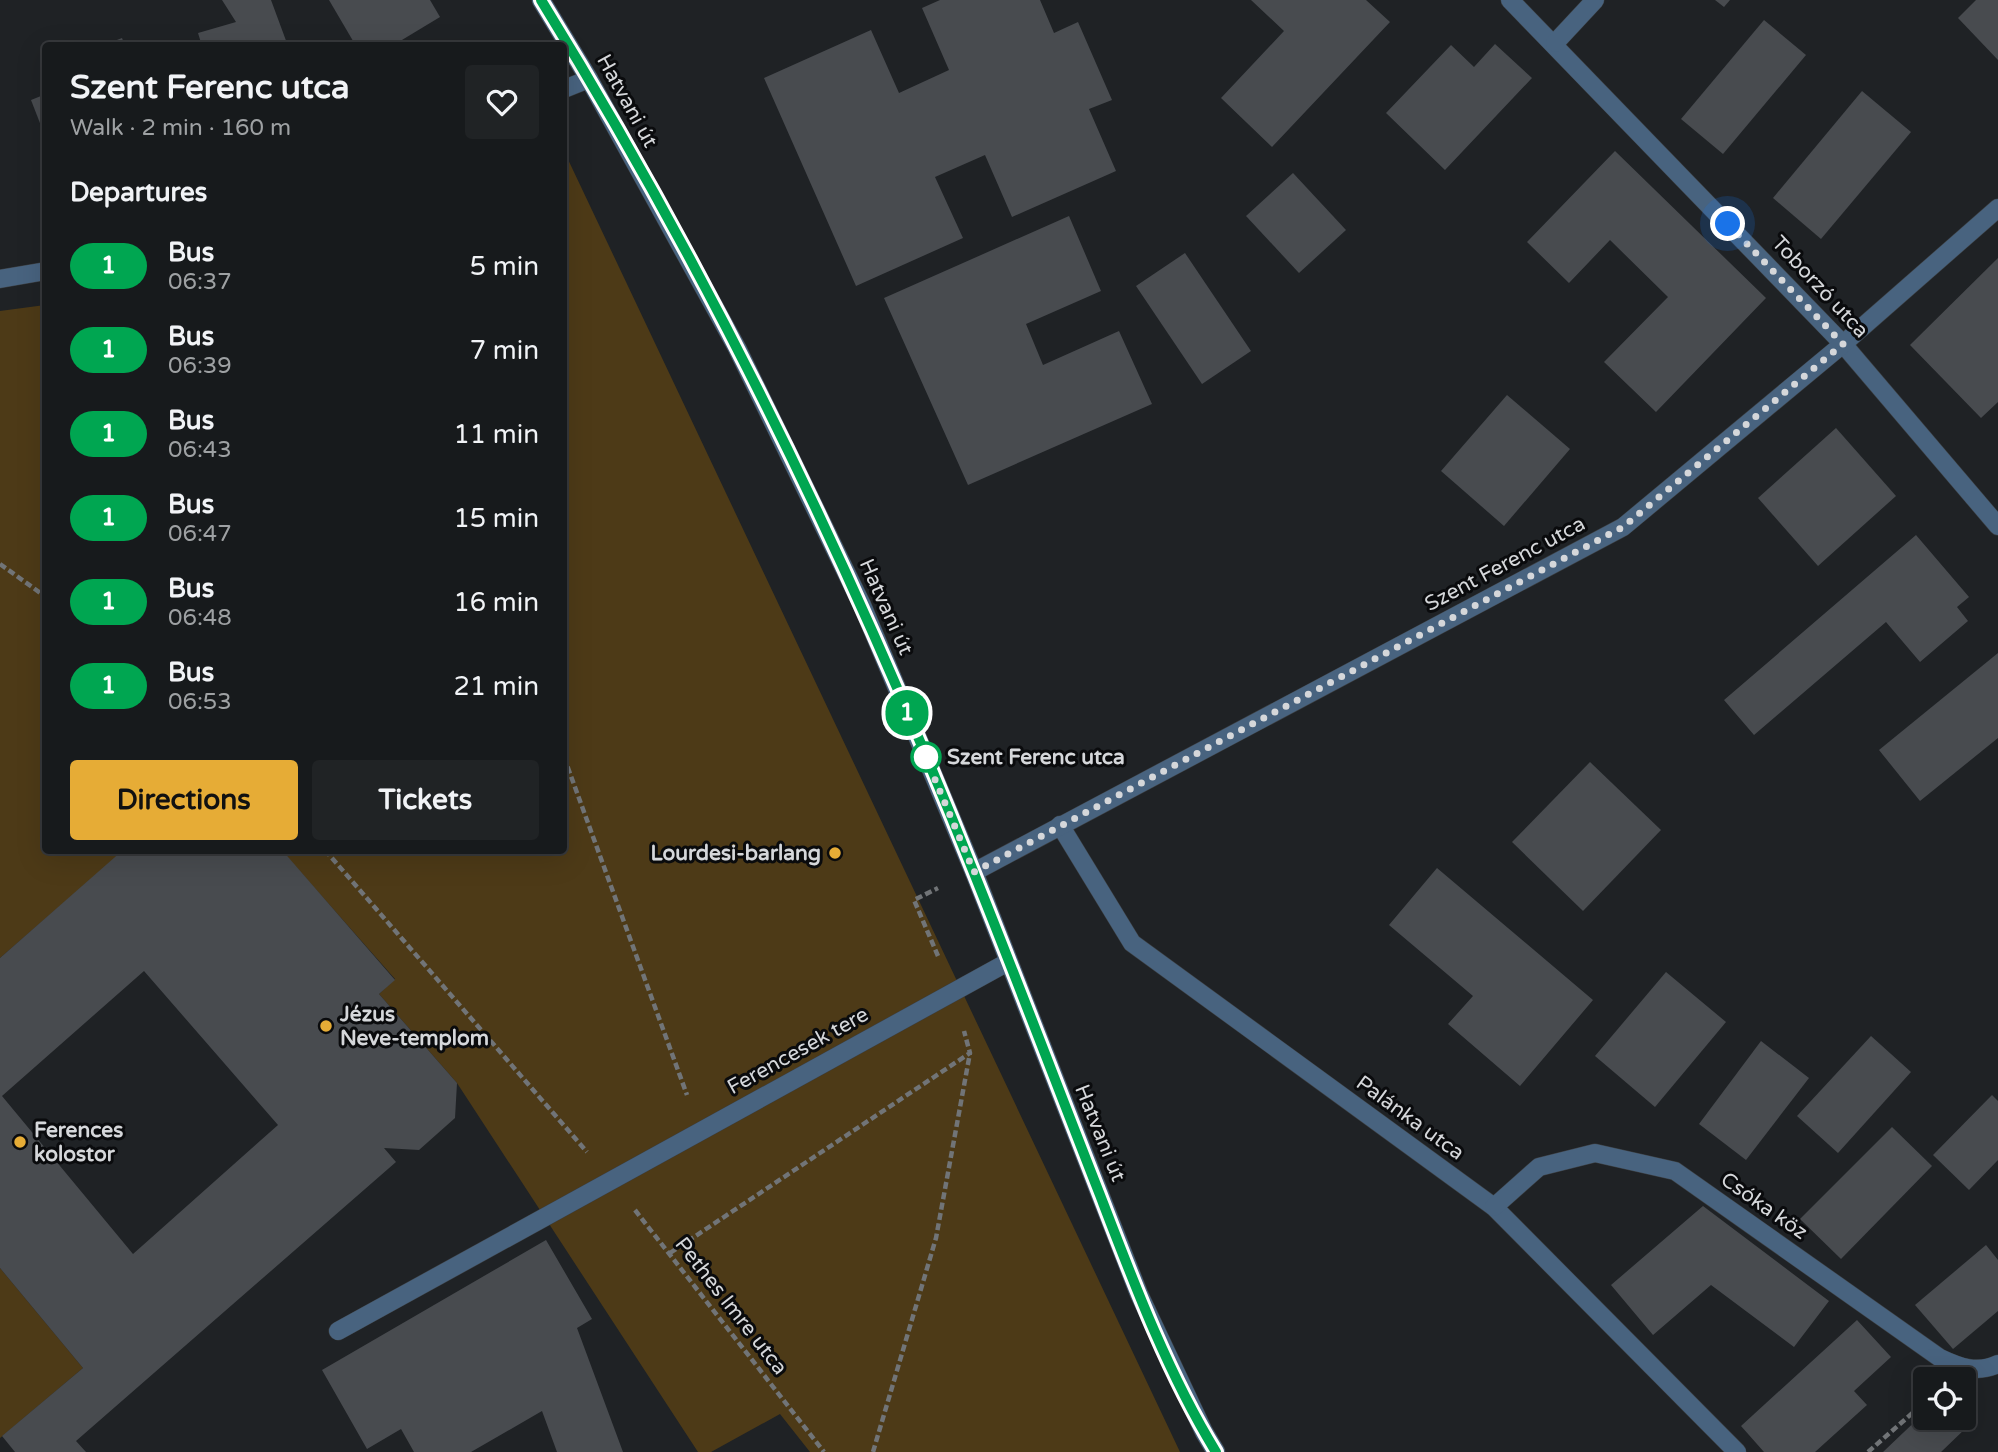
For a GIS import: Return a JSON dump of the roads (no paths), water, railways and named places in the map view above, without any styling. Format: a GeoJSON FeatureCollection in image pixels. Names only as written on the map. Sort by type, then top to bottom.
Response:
{"type":"FeatureCollection","features":[{"type":"Feature","properties":{"kind":"street","name":"Hatvani út"},"geometry":{"type":"LineString","coordinates":[[541,0],[567,42]]}},
{"type":"Feature","properties":{"kind":"street","name":"Toborzó utca"},"geometry":{"type":"LineString","coordinates":[[1510,0],[1555,43],[1843,344],[1998,526]]}},
{"type":"Feature","properties":{"kind":"street"},"geometry":{"type":"LineString","coordinates":[[1555,43],[1595,0]]}},
{"type":"Feature","properties":{"kind":"street","name":"Hatvani út"},"geometry":{"type":"LineString","coordinates":[[567,43],[737,348],[862,605],[974,872],[1139,1294],[1216,1452]]}},
{"type":"Feature","properties":{"kind":"street"},"geometry":{"type":"LineString","coordinates":[[567,88],[589,79]]}},
{"type":"Feature","properties":{"kind":"street","name":"Szent Ferenc utca"},"geometry":{"type":"LineString","coordinates":[[974,872],[1623,527],[1843,344],[1998,208]]}},
{"type":"Feature","properties":{"kind":"street"},"geometry":{"type":"LineString","coordinates":[[0,279],[42,272]]}},
{"type":"Feature","properties":{"kind":"street","name":"Palánka utca"},"geometry":{"type":"LineString","coordinates":[[1060,825],[1132,943],[1494,1207],[1737,1452]]}},
{"type":"Feature","properties":{"kind":"street","name":"Ferencesek tere"},"geometry":{"type":"LineString","coordinates":[[338,1331],[1007,962]]}},
{"type":"Feature","properties":{"kind":"street","name":"Csóka köz"},"geometry":{"type":"LineString","coordinates":[[1494,1207],[1539,1167],[1595,1153],[1675,1171],[1940,1358],[1962,1369],[1989,1368],[1998,1364]]}},
{"type":"Feature","properties":{"kind":"place","name":"Szent Ferenc utca"},"geometry":{"type":"Point","coordinates":[926,757]}},
{"type":"Feature","properties":{"kind":"place","name":"Lourdesi-barlang"},"geometry":{"type":"Point","coordinates":[835,853]}},
{"type":"Feature","properties":{"kind":"place","name":"Jézus Neve-templom"},"geometry":{"type":"Point","coordinates":[326,1026]}},
{"type":"Feature","properties":{"kind":"place","name":"Ferences kolostor"},"geometry":{"type":"Point","coordinates":[20,1142]}}]}
